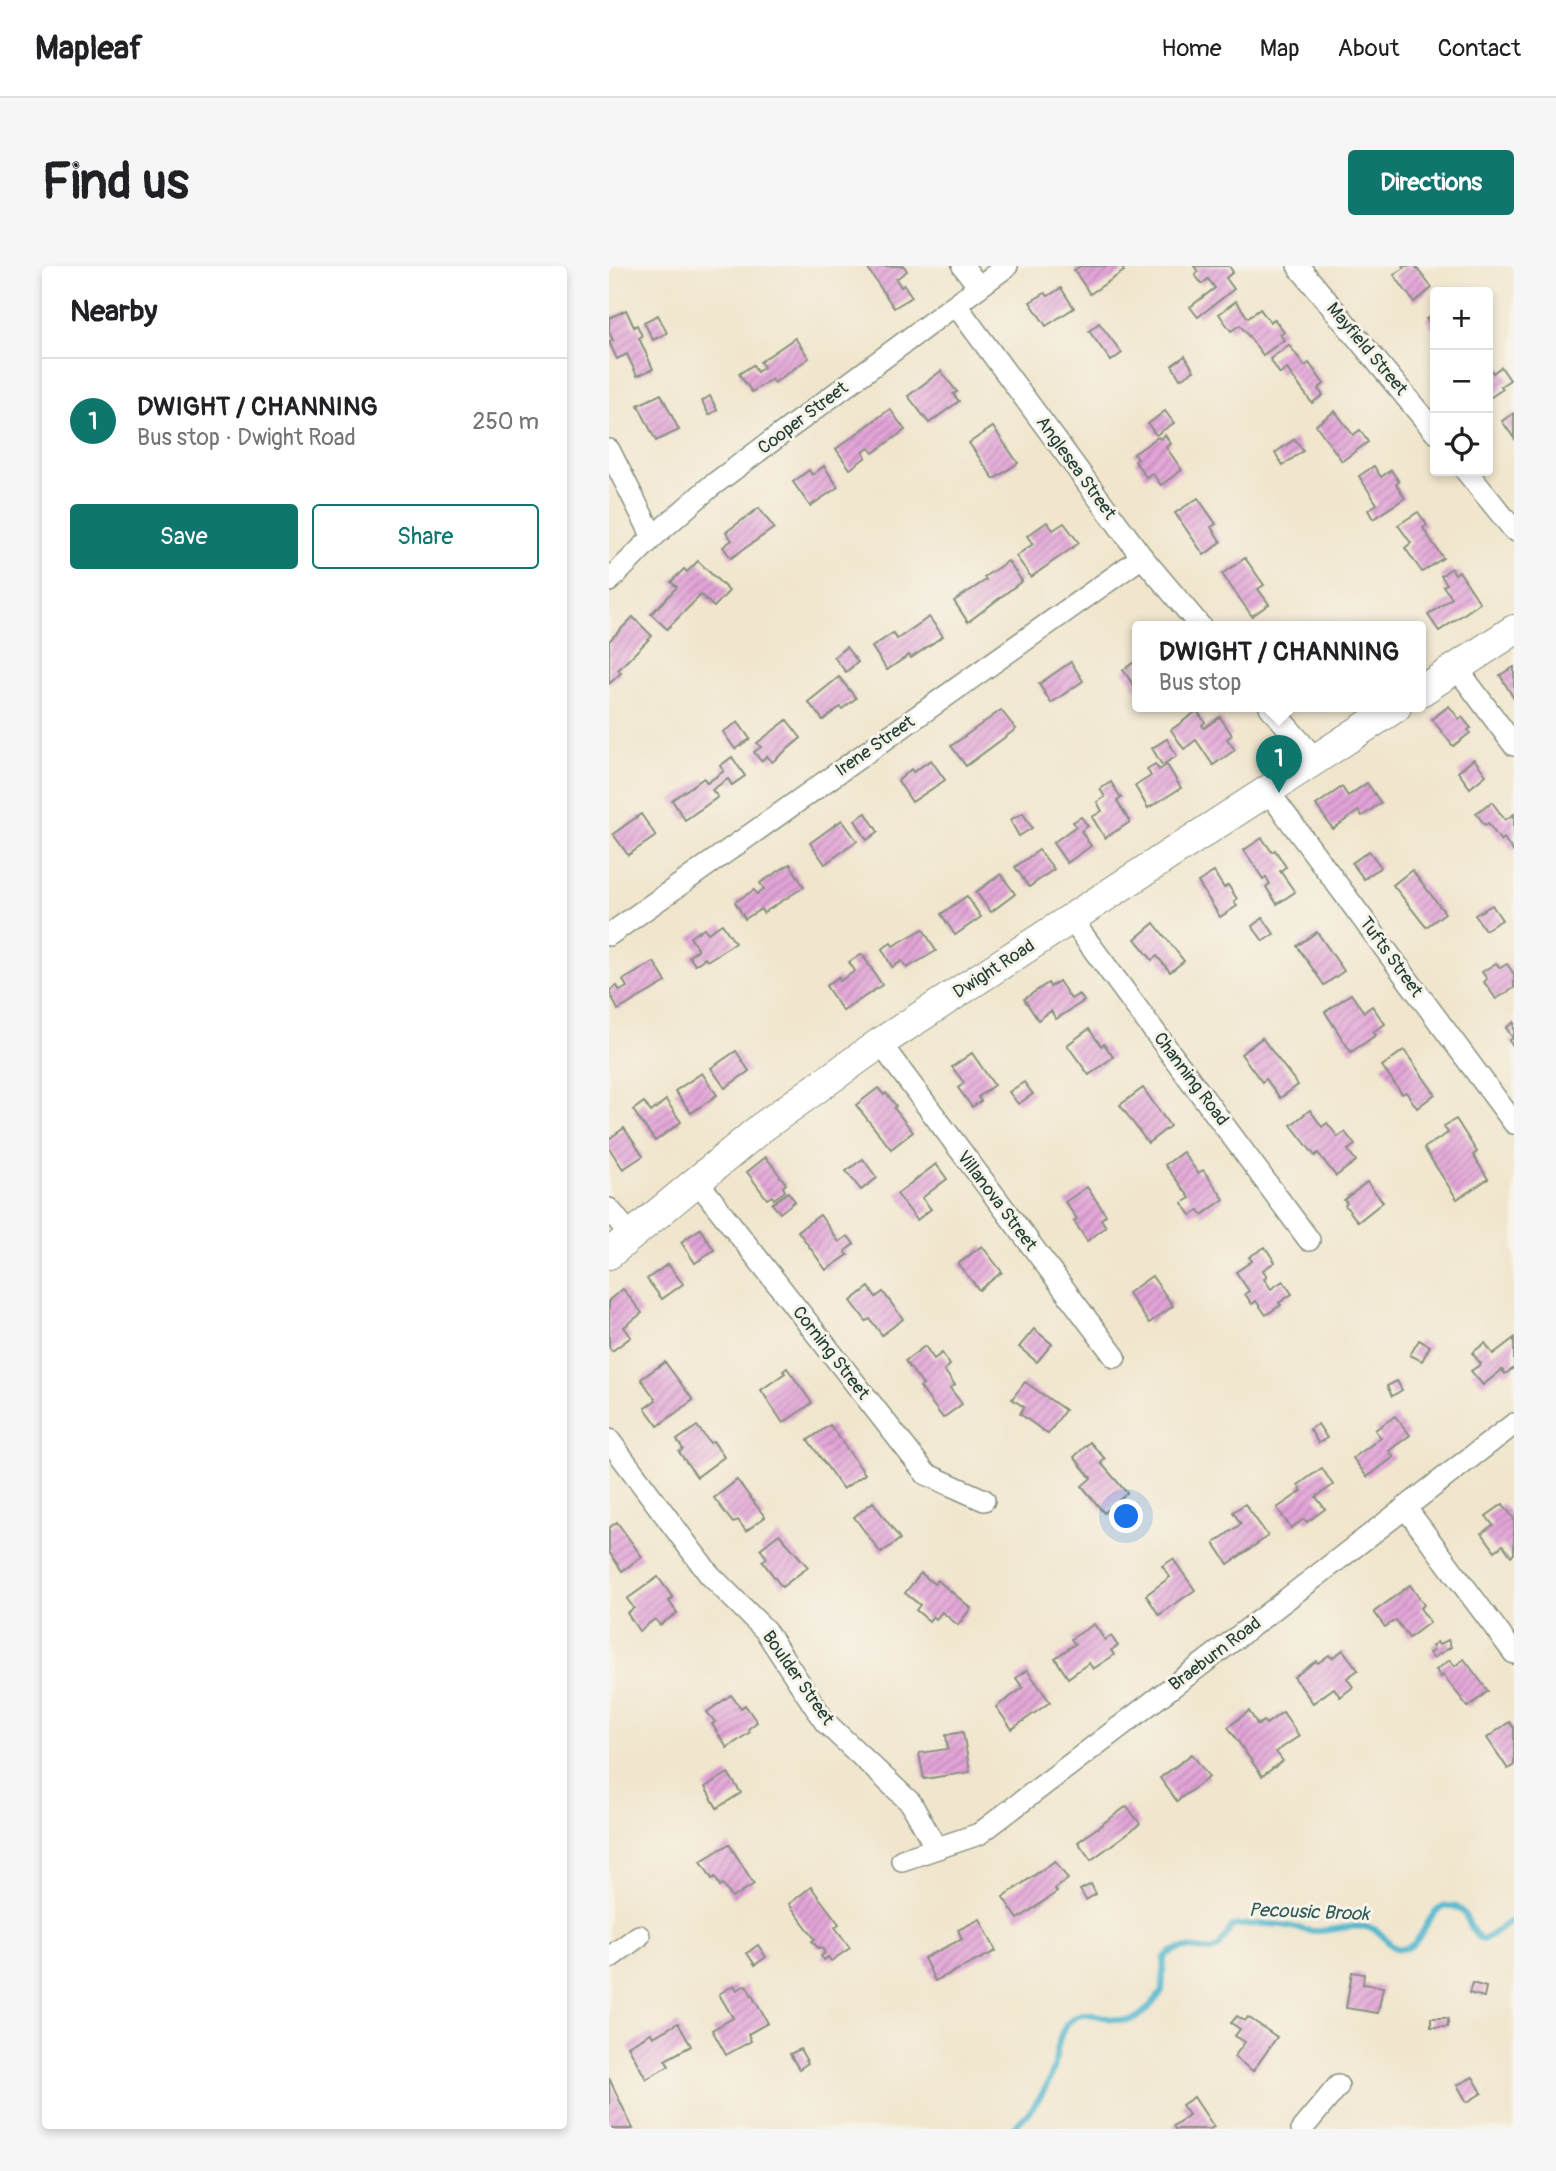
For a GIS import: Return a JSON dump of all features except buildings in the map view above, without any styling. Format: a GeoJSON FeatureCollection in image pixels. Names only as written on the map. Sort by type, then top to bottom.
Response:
{"type":"FeatureCollection","features":[{"type":"Feature","properties":{"kind":"main road"},"geometry":{"type":"LineString","coordinates":[[1426,688],[1514,630]]}},
{"type":"Feature","properties":{"kind":"main road","name":"Dwight Road"},"geometry":{"type":"LineString","coordinates":[[620,1245],[761,1128],[880,1043],[1388,712]]}},
{"type":"Feature","properties":{"kind":"street"},"geometry":{"type":"LineString","coordinates":[[963,266],[979,287]]}},
{"type":"Feature","properties":{"kind":"street","name":"Cooper Street"},"geometry":{"type":"LineString","coordinates":[[609,582],[653,537],[710,487],[1007,266]]}},
{"type":"Feature","properties":{"kind":"street","name":"Mayfield Street"},"geometry":{"type":"LineString","coordinates":[[1298,266],[1430,426]]}},
{"type":"Feature","properties":{"kind":"street","name":"Anglesea Street"},"geometry":{"type":"LineString","coordinates":[[956,305],[1142,557],[1196,621]]}},
{"type":"Feature","properties":{"kind":"street"},"geometry":{"type":"LineString","coordinates":[[609,450],[653,537]]}},
{"type":"Feature","properties":{"kind":"street"},"geometry":{"type":"LineString","coordinates":[[1470,476],[1514,530]]}},
{"type":"Feature","properties":{"kind":"street","name":"Irene Street"},"geometry":{"type":"LineString","coordinates":[[609,935],[1142,557]]}},
{"type":"Feature","properties":{"kind":"street"},"geometry":{"type":"LineString","coordinates":[[1456,667],[1514,745]]}},
{"type":"Feature","properties":{"kind":"street"},"geometry":{"type":"LineString","coordinates":[[1274,712],[1316,760]]}},
{"type":"Feature","properties":{"kind":"street","name":"Tufts Street"},"geometry":{"type":"LineString","coordinates":[[1268,791],[1514,1123]]}},
{"type":"Feature","properties":{"kind":"street","name":"Channing Road"},"geometry":{"type":"LineString","coordinates":[[1072,919],[1309,1240]]}},
{"type":"Feature","properties":{"kind":"street","name":"Villanova Street"},"geometry":{"type":"LineString","coordinates":[[880,1043],[1115,1357]]}},
{"type":"Feature","properties":{"kind":"street","name":"Corning Street"},"geometry":{"type":"LineString","coordinates":[[697,1181],[926,1474],[984,1500]]}},
{"type":"Feature","properties":{"kind":"street"},"geometry":{"type":"LineString","coordinates":[[609,1209],[620,1245]]}},
{"type":"Feature","properties":{"kind":"street","name":"Braeburn Road"},"geometry":{"type":"LineString","coordinates":[[902,1860],[979,1834],[1514,1424]]}},
{"type":"Feature","properties":{"kind":"street","name":"Boulder Street"},"geometry":{"type":"LineString","coordinates":[[609,1440],[709,1574],[765,1630],[825,1722],[911,1803],[936,1848]]}},
{"type":"Feature","properties":{"kind":"street"},"geometry":{"type":"LineString","coordinates":[[1405,1507],[1514,1653]]}},
{"type":"Feature","properties":{"kind":"street"},"geometry":{"type":"LineString","coordinates":[[609,1958],[639,1936]]}},
{"type":"Feature","properties":{"kind":"street"},"geometry":{"type":"LineString","coordinates":[[1302,2129],[1338,2086]]}},
{"type":"Feature","properties":{"kind":"waterway","name":"Pecousic Brook"},"geometry":{"type":"LineString","coordinates":[[1011,2129],[1031,2110],[1047,2085],[1054,2068],[1060,2038],[1069,2022],[1083,2015],[1122,2020],[1139,2016],[1162,1991],[1164,1958],[1169,1953],[1192,1948],[1211,1951],[1219,1947],[1232,1926],[1275,1924],[1312,1931],[1364,1927],[1375,1930],[1392,1946],[1400,1949],[1415,1942],[1435,1912],[1442,1908],[1451,1906],[1462,1911],[1477,1937],[1482,1940],[1514,1919]]}},
{"type":"Feature","properties":{"kind":"place","name":"DWIGHT / CHANNING"},"geometry":{"type":"Point","coordinates":[1279,793]}}]}
